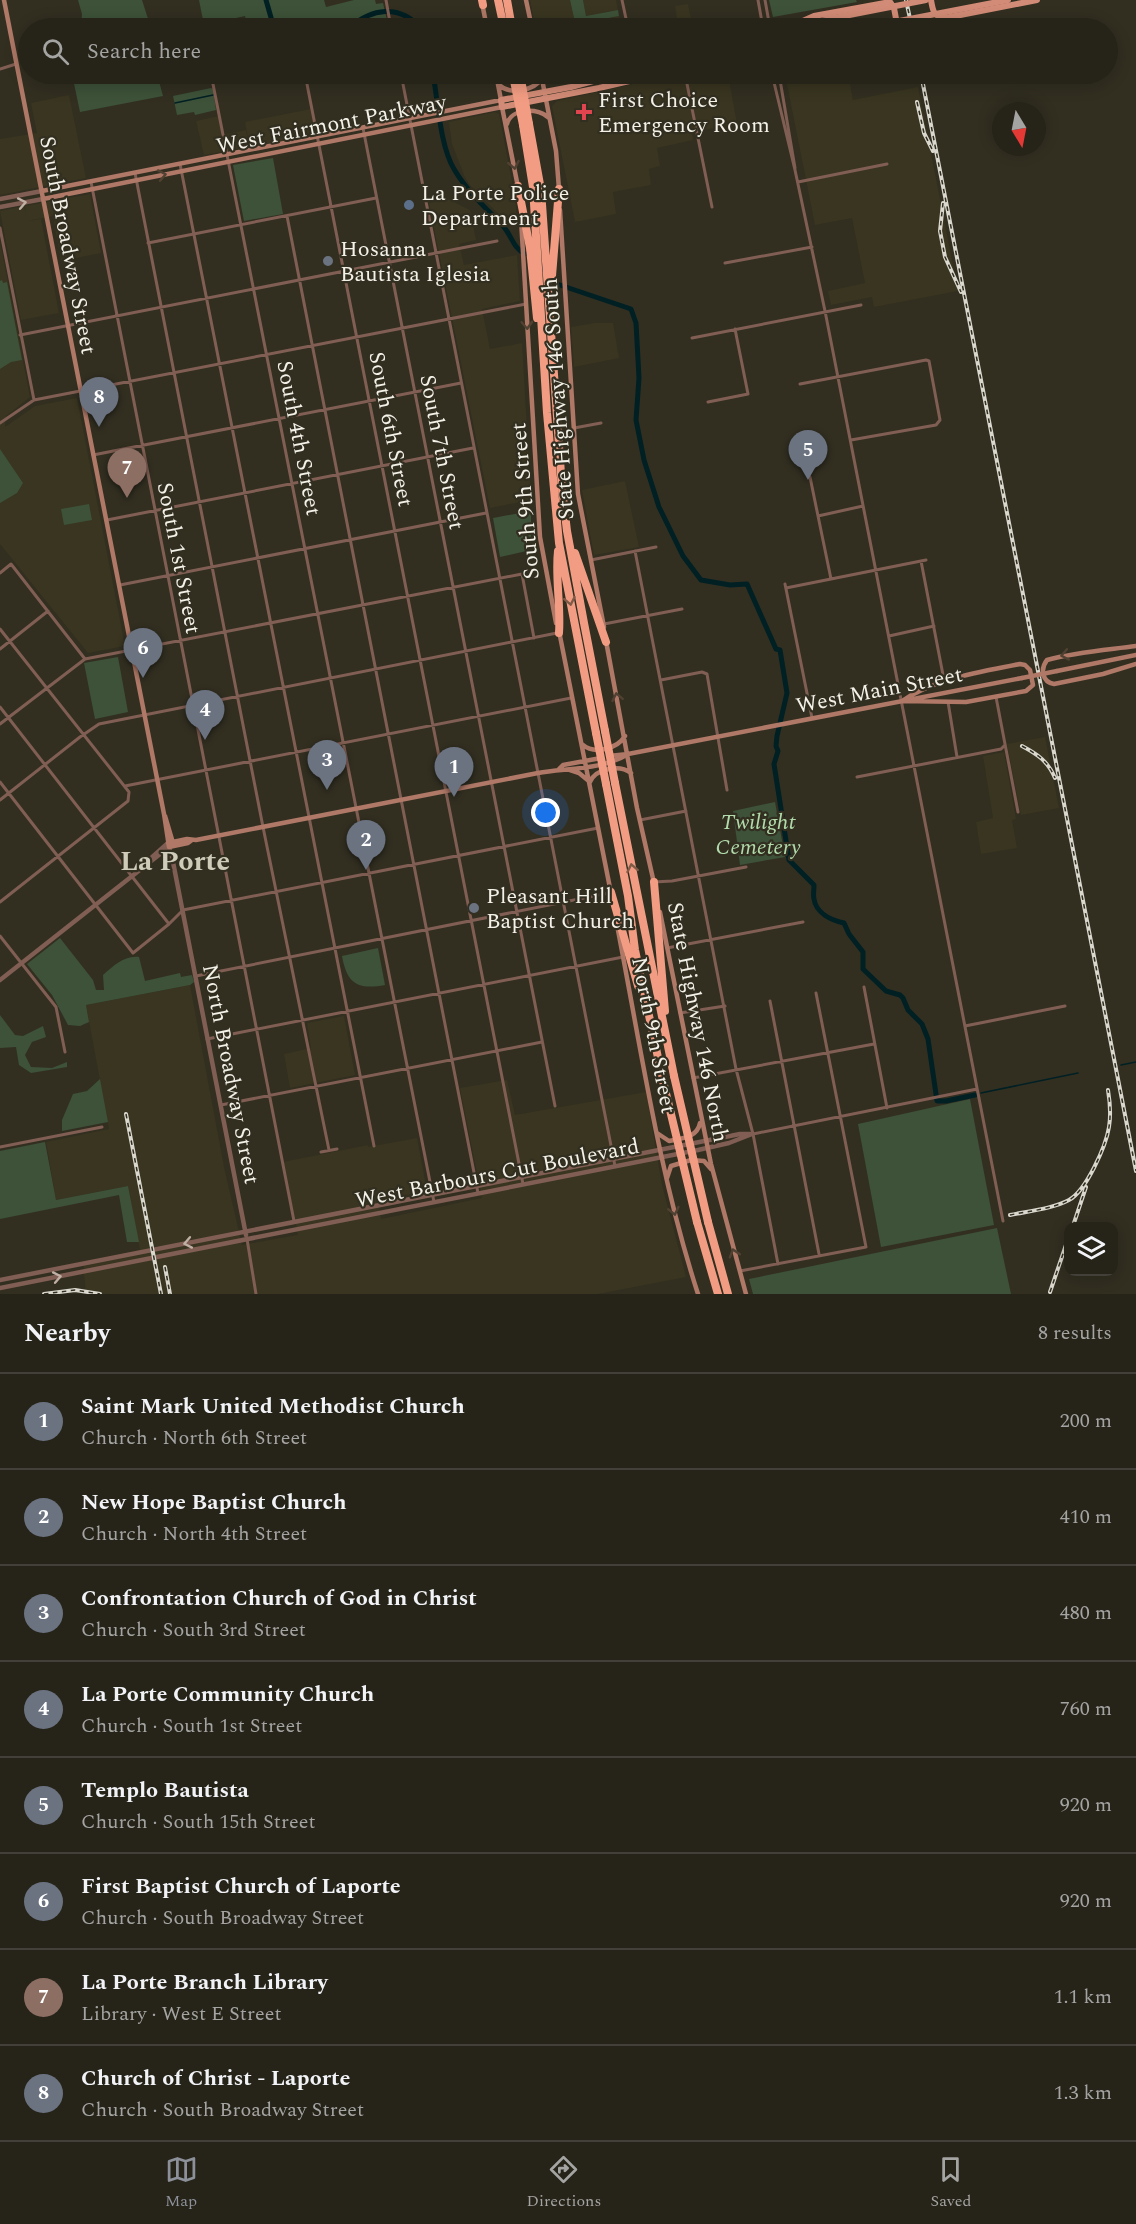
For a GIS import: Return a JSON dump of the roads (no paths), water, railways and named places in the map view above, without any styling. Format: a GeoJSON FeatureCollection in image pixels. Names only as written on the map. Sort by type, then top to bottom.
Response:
{"type":"FeatureCollection","features":[{"type":"Feature","properties":{"kind":"highway"},"geometry":{"type":"LineString","coordinates":[[498,0],[502,18]]}},
{"type":"Feature","properties":{"kind":"highway"},"geometry":{"type":"LineString","coordinates":[[507,0],[510,18]]}},
{"type":"Feature","properties":{"kind":"highway"},"geometry":{"type":"LineString","coordinates":[[519,84],[541,190],[550,260]]}},
{"type":"Feature","properties":{"kind":"highway"},"geometry":{"type":"LineString","coordinates":[[526,124],[538,253],[547,413]]}},
{"type":"Feature","properties":{"kind":"highway"},"geometry":{"type":"LineString","coordinates":[[518,186],[526,219],[526,247],[532,273],[559,543],[654,1041],[697,1222],[718,1294]]}},
{"type":"Feature","properties":{"kind":"highway"},"geometry":{"type":"LineString","coordinates":[[559,189],[550,260],[550,308],[561,477],[567,531],[674,1076],[708,1222],[728,1294]]}},
{"type":"Feature","properties":{"kind":"highway"},"geometry":{"type":"LineString","coordinates":[[567,531],[606,642]]}},
{"type":"Feature","properties":{"kind":"highway"},"geometry":{"type":"LineString","coordinates":[[559,543],[556,571],[559,633]]}},
{"type":"Feature","properties":{"kind":"highway"},"geometry":{"type":"LineString","coordinates":[[654,882],[669,1049]]}},
{"type":"Feature","properties":{"kind":"highway"},"geometry":{"type":"LineString","coordinates":[[611,892],[654,1041]]}},
{"type":"Feature","properties":{"kind":"main road","name":"South Broadway Street"},"geometry":{"type":"LineString","coordinates":[[4,0],[18,74]]}},
{"type":"Feature","properties":{"kind":"main road"},"geometry":{"type":"LineString","coordinates":[[526,0],[530,18]]}},
{"type":"Feature","properties":{"kind":"main road"},"geometry":{"type":"LineString","coordinates":[[834,18],[929,0],[934,14],[945,18],[1037,0]]}},
{"type":"Feature","properties":{"kind":"main road"},"geometry":{"type":"LineString","coordinates":[[915,18],[1008,0]]}},
{"type":"Feature","properties":{"kind":"main road"},"geometry":{"type":"LineString","coordinates":[[482,2],[485,18]]}},
{"type":"Feature","properties":{"kind":"main road"},"geometry":{"type":"LineString","coordinates":[[810,18],[890,2],[896,18]]}},
{"type":"Feature","properties":{"kind":"main road","name":"South Broadway Street"},"geometry":{"type":"LineString","coordinates":[[20,84],[164,814],[168,822],[170,845]]}},
{"type":"Feature","properties":{"kind":"main road"},"geometry":{"type":"LineString","coordinates":[[497,84],[518,186]]}},
{"type":"Feature","properties":{"kind":"main road"},"geometry":{"type":"LineString","coordinates":[[498,84],[504,89],[512,91],[537,84]]}},
{"type":"Feature","properties":{"kind":"main road","name":"State Highway 146 South"},"geometry":{"type":"LineString","coordinates":[[543,84],[556,151],[578,494],[628,754]]}},
{"type":"Feature","properties":{"kind":"main road","name":"West Fairmont Parkway"},"geometry":{"type":"LineString","coordinates":[[545,96],[585,84]]}},
{"type":"Feature","properties":{"kind":"main road","name":"West Fairmont Parkway"},"geometry":{"type":"LineString","coordinates":[[42,191],[432,113],[502,104],[601,84]]}},
{"type":"Feature","properties":{"kind":"main road","name":"West Fairmont Parkway"},"geometry":{"type":"LineString","coordinates":[[43,199],[434,122],[502,104]]}},
{"type":"Feature","properties":{"kind":"main road"},"geometry":{"type":"LineString","coordinates":[[453,118],[455,109]]}},
{"type":"Feature","properties":{"kind":"main road"},"geometry":{"type":"LineString","coordinates":[[506,126],[509,118],[514,114],[537,110],[549,117]]}},
{"type":"Feature","properties":{"kind":"main road"},"geometry":{"type":"LineString","coordinates":[[273,145],[274,153]]}},
{"type":"Feature","properties":{"kind":"main road"},"geometry":{"type":"LineString","coordinates":[[68,186],[69,194]]}},
{"type":"Feature","properties":{"kind":"main road","name":"State Highway 146 South"},"geometry":{"type":"LineString","coordinates":[[524,266],[526,247]]}},
{"type":"Feature","properties":{"kind":"main road","name":"South 9th Street"},"geometry":{"type":"LineString","coordinates":[[524,266],[540,537],[586,763]]}},
{"type":"Feature","properties":{"kind":"main road"},"geometry":{"type":"LineString","coordinates":[[1136,646],[1106,648],[1058,657],[1047,660],[1042,668],[1045,679],[1048,683],[1054,684],[1103,674],[1136,664]]}},
{"type":"Feature","properties":{"kind":"main road","name":"West Main Street"},"geometry":{"type":"LineString","coordinates":[[170,845],[559,769],[563,765],[586,763],[1136,655]]}},
{"type":"Feature","properties":{"kind":"main road"},"geometry":{"type":"LineString","coordinates":[[1020,664],[1029,668],[1033,682],[1030,689],[996,697],[948,702],[902,701],[916,692],[970,674],[1020,664]]}},
{"type":"Feature","properties":{"kind":"main road"},"geometry":{"type":"LineString","coordinates":[[582,743],[592,750],[616,746],[624,736]]}},
{"type":"Feature","properties":{"kind":"main road","name":"State Highway 146 North"},"geometry":{"type":"LineString","coordinates":[[628,754],[712,1171],[746,1294]]}},
{"type":"Feature","properties":{"kind":"main road","name":"North 9th Street"},"geometry":{"type":"LineString","coordinates":[[586,763],[657,1133]]}},
{"type":"Feature","properties":{"kind":"main road"},"geometry":{"type":"LineString","coordinates":[[559,769],[576,771],[590,782],[598,772],[622,768],[631,773]]}},
{"type":"Feature","properties":{"kind":"main road"},"geometry":{"type":"LineString","coordinates":[[657,1133],[669,1141],[692,1135],[700,1127],[701,1119]]}},
{"type":"Feature","properties":{"kind":"main road"},"geometry":{"type":"LineString","coordinates":[[657,1133],[676,1221],[698,1294]]}},
{"type":"Feature","properties":{"kind":"main road"},"geometry":{"type":"LineString","coordinates":[[667,1181],[671,1166],[691,1160],[704,1161],[712,1171]]}},
{"type":"Feature","properties":{"kind":"street"},"geometry":{"type":"LineString","coordinates":[[386,0],[390,18]]}},
{"type":"Feature","properties":{"kind":"street"},"geometry":{"type":"LineString","coordinates":[[622,0],[626,18]]}},
{"type":"Feature","properties":{"kind":"street"},"geometry":{"type":"LineString","coordinates":[[758,0],[761,18]]}},
{"type":"Feature","properties":{"kind":"street"},"geometry":{"type":"LineString","coordinates":[[765,0],[768,18]]}},
{"type":"Feature","properties":{"kind":"street"},"geometry":{"type":"LineString","coordinates":[[0,69],[16,64]]}},
{"type":"Feature","properties":{"kind":"street","name":"South 4th Street"},"geometry":{"type":"LineString","coordinates":[[214,84],[433,1199]]}},
{"type":"Feature","properties":{"kind":"street","name":"South 6th Street"},"geometry":{"type":"LineString","coordinates":[[309,84],[522,1181]]}},
{"type":"Feature","properties":{"kind":"street"},"geometry":{"type":"LineString","coordinates":[[402,84],[614,1163]]}},
{"type":"Feature","properties":{"kind":"street"},"geometry":{"type":"LineString","coordinates":[[687,84],[712,207]]}},
{"type":"Feature","properties":{"kind":"street"},"geometry":{"type":"LineString","coordinates":[[774,84],[812,247],[851,440],[1003,1221]]}},
{"type":"Feature","properties":{"kind":"street"},"geometry":{"type":"LineString","coordinates":[[781,84],[795,170]]}},
{"type":"Feature","properties":{"kind":"street","name":"South 7th Street"},"geometry":{"type":"LineString","coordinates":[[363,128],[555,1106]]}},
{"type":"Feature","properties":{"kind":"street"},"geometry":{"type":"LineString","coordinates":[[180,164],[374,1146]]}},
{"type":"Feature","properties":{"kind":"street"},"geometry":{"type":"LineString","coordinates":[[798,182],[887,164]]}},
{"type":"Feature","properties":{"kind":"street"},"geometry":{"type":"LineString","coordinates":[[135,173],[237,697],[329,1150]]}},
{"type":"Feature","properties":{"kind":"street","name":"South 1st Street"},"geometry":{"type":"LineString","coordinates":[[91,181],[294,1223]]}},
{"type":"Feature","properties":{"kind":"street"},"geometry":{"type":"LineString","coordinates":[[0,199],[42,191]]}},
{"type":"Feature","properties":{"kind":"street"},"geometry":{"type":"LineString","coordinates":[[148,243],[376,198]]}},
{"type":"Feature","properties":{"kind":"street"},"geometry":{"type":"LineString","coordinates":[[0,207],[43,199]]}},
{"type":"Feature","properties":{"kind":"street"},"geometry":{"type":"LineString","coordinates":[[287,216],[478,1190]]}},
{"type":"Feature","properties":{"kind":"street"},"geometry":{"type":"LineString","coordinates":[[0,228],[34,400]]}},
{"type":"Feature","properties":{"kind":"street"},"geometry":{"type":"LineString","coordinates":[[20,334],[497,241]]}},
{"type":"Feature","properties":{"kind":"street"},"geometry":{"type":"LineString","coordinates":[[725,263],[812,247]]}},
{"type":"Feature","properties":{"kind":"street"},"geometry":{"type":"LineString","coordinates":[[0,423],[34,400],[526,304]]}},
{"type":"Feature","properties":{"kind":"street"},"geometry":{"type":"LineString","coordinates":[[692,338],[861,305]]}},
{"type":"Feature","properties":{"kind":"street"},"geometry":{"type":"LineString","coordinates":[[708,402],[748,394],[735,329]]}},
{"type":"Feature","properties":{"kind":"street"},"geometry":{"type":"LineString","coordinates":[[800,384],[929,361],[940,420],[936,425],[851,440]]}},
{"type":"Feature","properties":{"kind":"street"},"geometry":{"type":"LineString","coordinates":[[93,455],[461,383]]}},
{"type":"Feature","properties":{"kind":"street"},"geometry":{"type":"LineString","coordinates":[[574,428],[602,423]]}},
{"type":"Feature","properties":{"kind":"street"},"geometry":{"type":"LineString","coordinates":[[106,520],[473,448]]}},
{"type":"Feature","properties":{"kind":"street"},"geometry":{"type":"LineString","coordinates":[[810,477],[831,579]]}},
{"type":"Feature","properties":{"kind":"street"},"geometry":{"type":"LineString","coordinates":[[818,516],[863,506]]}},
{"type":"Feature","properties":{"kind":"street"},"geometry":{"type":"LineString","coordinates":[[119,585],[486,513]]}},
{"type":"Feature","properties":{"kind":"street"},"geometry":{"type":"LineString","coordinates":[[591,560],[656,547]]}},
{"type":"Feature","properties":{"kind":"street"},"geometry":{"type":"LineString","coordinates":[[635,551],[736,1069],[753,1134],[778,1263]]}},
{"type":"Feature","properties":{"kind":"street"},"geometry":{"type":"LineString","coordinates":[[812,719],[786,586],[926,560]]}},
{"type":"Feature","properties":{"kind":"street"},"geometry":{"type":"LineString","coordinates":[[921,561],[945,682]]}},
{"type":"Feature","properties":{"kind":"street"},"geometry":{"type":"LineString","coordinates":[[0,573],[10,564],[85,659]]}},
{"type":"Feature","properties":{"kind":"street"},"geometry":{"type":"LineString","coordinates":[[0,724],[85,659],[522,574],[534,638]]}},
{"type":"Feature","properties":{"kind":"street"},"geometry":{"type":"LineString","coordinates":[[604,624],[682,609]]}},
{"type":"Feature","properties":{"kind":"street"},"geometry":{"type":"LineString","coordinates":[[0,649],[48,611]]}},
{"type":"Feature","properties":{"kind":"street"},"geometry":{"type":"LineString","coordinates":[[889,636],[934,626]]}},
{"type":"Feature","properties":{"kind":"street"},"geometry":{"type":"LineString","coordinates":[[0,629],[125,786],[130,796],[128,801],[0,902]]}},
{"type":"Feature","properties":{"kind":"street"},"geometry":{"type":"LineString","coordinates":[[0,800],[99,724],[559,633]]}},
{"type":"Feature","properties":{"kind":"street"},"geometry":{"type":"LineString","coordinates":[[661,680],[705,673],[728,790]]}},
{"type":"Feature","properties":{"kind":"street"},"geometry":{"type":"LineString","coordinates":[[996,697],[1018,812]]}},
{"type":"Feature","properties":{"kind":"street"},"geometry":{"type":"LineString","coordinates":[[125,786],[572,698]]}},
{"type":"Feature","properties":{"kind":"street"},"geometry":{"type":"LineString","coordinates":[[948,702],[957,757]]}},
{"type":"Feature","properties":{"kind":"street"},"geometry":{"type":"LineString","coordinates":[[0,707],[169,924]]}},
{"type":"Feature","properties":{"kind":"street"},"geometry":{"type":"LineString","coordinates":[[857,777],[1001,748],[1005,745]]}},
{"type":"Feature","properties":{"kind":"street"},"geometry":{"type":"LineString","coordinates":[[0,782],[133,953],[183,910],[598,828]]}},
{"type":"Feature","properties":{"kind":"street"},"geometry":{"type":"LineString","coordinates":[[640,820],[686,811]]}},
{"type":"Feature","properties":{"kind":"street"},"geometry":{"type":"LineString","coordinates":[[0,980],[170,845]]}},
{"type":"Feature","properties":{"kind":"street","name":"North Broadway Street"},"geometry":{"type":"LineString","coordinates":[[170,845],[246,1232],[256,1294]]}},
{"type":"Feature","properties":{"kind":"street"},"geometry":{"type":"LineString","coordinates":[[654,882],[660,883],[746,867]]}},
{"type":"Feature","properties":{"kind":"street"},"geometry":{"type":"LineString","coordinates":[[196,976],[611,892]]}},
{"type":"Feature","properties":{"kind":"street"},"geometry":{"type":"LineString","coordinates":[[667,948],[803,922]]}},
{"type":"Feature","properties":{"kind":"street"},"geometry":{"type":"LineString","coordinates":[[0,936],[56,1007],[65,1052]]}},
{"type":"Feature","properties":{"kind":"street"},"geometry":{"type":"LineString","coordinates":[[207,1039],[623,957]]}},
{"type":"Feature","properties":{"kind":"street"},"geometry":{"type":"LineString","coordinates":[[864,987],[887,1108]]}},
{"type":"Feature","properties":{"kind":"street"},"geometry":{"type":"LineString","coordinates":[[740,1271],[819,1254],[866,1247],[816,993]]}},
{"type":"Feature","properties":{"kind":"street"},"geometry":{"type":"LineString","coordinates":[[770,1001],[819,1254]]}},
{"type":"Feature","properties":{"kind":"street"},"geometry":{"type":"LineString","coordinates":[[680,1013],[725,1006]]}},
{"type":"Feature","properties":{"kind":"street"},"geometry":{"type":"LineString","coordinates":[[965,1026],[1065,1006]]}},
{"type":"Feature","properties":{"kind":"street"},"geometry":{"type":"LineString","coordinates":[[221,1105],[542,1042]]}},
{"type":"Feature","properties":{"kind":"street"},"geometry":{"type":"LineString","coordinates":[[692,1078],[874,1044]]}},
{"type":"Feature","properties":{"kind":"street","name":"West Barbours Cut Boulevard"},"geometry":{"type":"LineString","coordinates":[[614,1163],[660,1150],[740,1134],[794,1127],[977,1089]]}},
{"type":"Feature","properties":{"kind":"street"},"geometry":{"type":"LineString","coordinates":[[0,1147],[102,1127]]}},
{"type":"Feature","properties":{"kind":"street","name":"West Barbours Cut Boulevard"},"geometry":{"type":"LineString","coordinates":[[0,1288],[386,1211],[522,1181],[707,1148],[753,1134]]}},
{"type":"Feature","properties":{"kind":"street"},"geometry":{"type":"LineString","coordinates":[[321,1152],[337,1149]]}},
{"type":"Feature","properties":{"kind":"street","name":"West Barbours Cut Boulevard"},"geometry":{"type":"LineString","coordinates":[[2,1279],[355,1210],[433,1199]]}},
{"type":"Feature","properties":{"kind":"street"},"geometry":{"type":"LineString","coordinates":[[385,1205],[386,1211]]}},
{"type":"Feature","properties":{"kind":"street"},"geometry":{"type":"LineString","coordinates":[[355,1210],[356,1217]]}},
{"type":"Feature","properties":{"kind":"street"},"geometry":{"type":"LineString","coordinates":[[167,1247],[169,1255]]}},
{"type":"Feature","properties":{"kind":"street"},"geometry":{"type":"LineString","coordinates":[[94,1262],[95,1269]]}},
{"type":"Feature","properties":{"kind":"street"},"geometry":{"type":"LineString","coordinates":[[2,1279],[6,1287]]}},
{"type":"Feature","properties":{"kind":"waterway"},"geometry":{"type":"LineString","coordinates":[[266,0],[271,18]]}},
{"type":"Feature","properties":{"kind":"waterway"},"geometry":{"type":"LineString","coordinates":[[363,18],[385,12],[395,12],[409,18]]}},
{"type":"Feature","properties":{"kind":"waterway"},"geometry":{"type":"LineString","coordinates":[[435,84],[443,136],[454,169],[470,192],[503,226],[518,249],[525,254]]}},
{"type":"Feature","properties":{"kind":"waterway"},"geometry":{"type":"LineString","coordinates":[[175,103],[213,95]]}},
{"type":"Feature","properties":{"kind":"waterway"},"geometry":{"type":"LineString","coordinates":[[538,263],[557,284],[631,309],[636,323],[639,378],[636,420],[644,460],[659,507],[683,556],[701,580],[730,585],[747,584],[776,649],[780,650],[787,693],[777,736],[778,751],[774,764],[789,860],[814,885],[815,904],[821,912],[829,918],[844,923],[849,934],[863,952],[863,969],[886,991],[900,995],[908,1010],[922,1024],[928,1039],[937,1101],[975,1095]]}},
{"type":"Feature","properties":{"kind":"waterway"},"geometry":{"type":"LineString","coordinates":[[1121,1065],[1136,1062]]}},
{"type":"Feature","properties":{"kind":"waterway"},"geometry":{"type":"LineString","coordinates":[[981,1093],[1078,1073]]}},
{"type":"Feature","properties":{"kind":"railway"},"geometry":{"type":"LineString","coordinates":[[906,0],[910,18]]}},
{"type":"Feature","properties":{"kind":"railway"},"geometry":{"type":"LineString","coordinates":[[923,84],[1136,1171]]}},
{"type":"Feature","properties":{"kind":"railway"},"geometry":{"type":"LineString","coordinates":[[917,102],[924,133],[933,151]]}},
{"type":"Feature","properties":{"kind":"railway"},"geometry":{"type":"LineString","coordinates":[[943,203],[940,231],[945,257],[961,292]]}},
{"type":"Feature","properties":{"kind":"railway"},"geometry":{"type":"LineString","coordinates":[[1022,746],[1042,759],[1055,778]]}},
{"type":"Feature","properties":{"kind":"railway"},"geometry":{"type":"LineString","coordinates":[[1010,1215],[1062,1203],[1069,1200],[1082,1187],[1100,1156],[1107,1135],[1110,1122],[1108,1090]]}},
{"type":"Feature","properties":{"kind":"railway"},"geometry":{"type":"LineString","coordinates":[[126,1114],[161,1294]]}},
{"type":"Feature","properties":{"kind":"railway"},"geometry":{"type":"LineString","coordinates":[[1074,1222],[1086,1187]]}},
{"type":"Feature","properties":{"kind":"railway"},"geometry":{"type":"LineString","coordinates":[[1050,1292],[1064,1251]]}},
{"type":"Feature","properties":{"kind":"railway"},"geometry":{"type":"LineString","coordinates":[[165,1267],[170,1294]]}},
{"type":"Feature","properties":{"kind":"railway"},"geometry":{"type":"LineString","coordinates":[[44,1294],[75,1290],[100,1294]]}},
{"type":"Feature","properties":{"kind":"place","name":"First Choice Emergency Room"},"geometry":{"type":"Point","coordinates":[584,112]}},
{"type":"Feature","properties":{"kind":"place","name":"La Porte Police Department"},"geometry":{"type":"Point","coordinates":[409,205]}},
{"type":"Feature","properties":{"kind":"place","name":"Hosanna Bautista Iglesia"},"geometry":{"type":"Point","coordinates":[328,261]}},
{"type":"Feature","properties":{"kind":"place","name":"Church of Christ - Laporte"},"geometry":{"type":"Point","coordinates":[99,427]}},
{"type":"Feature","properties":{"kind":"place","name":"Templo Bautista"},"geometry":{"type":"Point","coordinates":[808,480]}},
{"type":"Feature","properties":{"kind":"place","name":"La Porte Branch Library"},"geometry":{"type":"Point","coordinates":[127,498]}},
{"type":"Feature","properties":{"kind":"place","name":"First Baptist Church of Laporte"},"geometry":{"type":"Point","coordinates":[143,678]}},
{"type":"Feature","properties":{"kind":"place","name":"La Porte Community Church"},"geometry":{"type":"Point","coordinates":[205,740]}},
{"type":"Feature","properties":{"kind":"place","name":"Confrontation Church of God in Christ"},"geometry":{"type":"Point","coordinates":[327,790]}},
{"type":"Feature","properties":{"kind":"place","name":"Saint Mark United Methodist Church"},"geometry":{"type":"Point","coordinates":[454,797]}},
{"type":"Feature","properties":{"kind":"place","name":"New Hope Baptist Church"},"geometry":{"type":"Point","coordinates":[366,870]}},
{"type":"Feature","properties":{"kind":"place","name":"Pleasant Hill Baptist Church"},"geometry":{"type":"Point","coordinates":[474,908]}},
{"type":"Feature","properties":{"kind":"district","name":"La Porte"},"geometry":{"type":"Point","coordinates":[175,860]}},
{"type":"Feature","properties":{"kind":"park label","name":"Twilight Cemetery"},"geometry":{"type":"Point","coordinates":[758,834]}}]}
